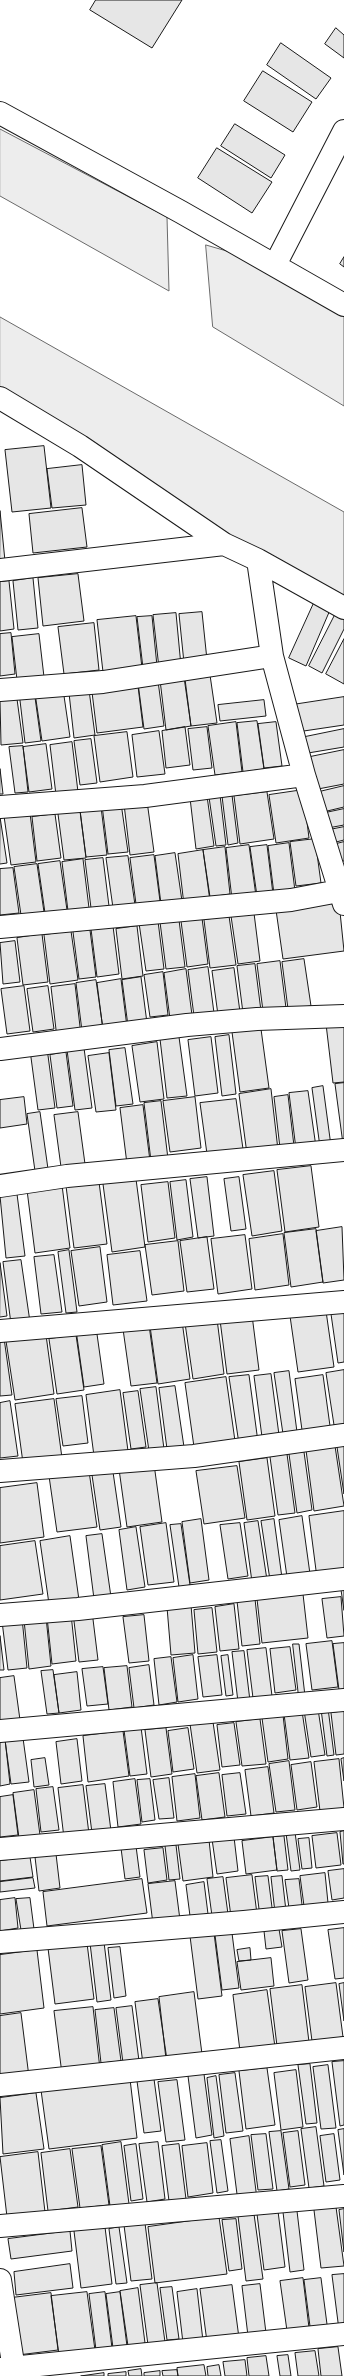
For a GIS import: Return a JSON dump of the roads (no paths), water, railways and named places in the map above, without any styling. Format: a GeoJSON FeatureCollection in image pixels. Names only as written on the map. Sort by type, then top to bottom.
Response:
{"type":"FeatureCollection","features":[{"type":"Feature","properties":{"kind":"street"},"geometry":{"type":"LineString","coordinates":[[0,113],[344,305]]}},
{"type":"Feature","properties":{"kind":"street"},"geometry":{"type":"LineString","coordinates":[[275,266],[344,131]]}},
{"type":"Feature","properties":{"kind":"street"},"geometry":{"type":"LineString","coordinates":[[0,398],[80,446],[224,544],[258,560],[344,608]]}},
{"type":"Feature","properties":{"kind":"street"},"geometry":{"type":"LineString","coordinates":[[0,570],[224,544]]}},
{"type":"Feature","properties":{"kind":"street"},"geometry":{"type":"LineString","coordinates":[[0,927],[343,895],[304,775],[272,656],[258,560]]}},
{"type":"Feature","properties":{"kind":"street"},"geometry":{"type":"LineString","coordinates":[[0,690],[103,682],[272,656]]}},
{"type":"Feature","properties":{"kind":"street"},"geometry":{"type":"LineString","coordinates":[[0,808],[145,796],[304,775]]}},
{"type":"Feature","properties":{"kind":"street"},"geometry":{"type":"LineString","coordinates":[[0,1049],[194,1025],[257,1019],[344,1016]]}},
{"type":"Feature","properties":{"kind":"street"},"geometry":{"type":"LineString","coordinates":[[0,1186],[67,1176],[344,1150]]}},
{"type":"Feature","properties":{"kind":"street"},"geometry":{"type":"LineString","coordinates":[[0,1331],[344,1302]]}},
{"type":"Feature","properties":{"kind":"street"},"geometry":{"type":"LineString","coordinates":[[0,1470],[194,1456],[344,1435]]}},
{"type":"Feature","properties":{"kind":"street"},"geometry":{"type":"LineString","coordinates":[[0,1614],[78,1609],[344,1580]]}},
{"type":"Feature","properties":{"kind":"street"},"geometry":{"type":"LineString","coordinates":[[0,1731],[192,1715],[344,1700]]}},
{"type":"Feature","properties":{"kind":"street"},"geometry":{"type":"LineString","coordinates":[[0,1849],[344,1819]]}},
{"type":"Feature","properties":{"kind":"street"},"geometry":{"type":"LineString","coordinates":[[0,1942],[244,1922],[344,1912]]}},
{"type":"Feature","properties":{"kind":"street"},"geometry":{"type":"LineString","coordinates":[[0,2085],[344,2048]]}},
{"type":"Feature","properties":{"kind":"street"},"geometry":{"type":"LineString","coordinates":[[0,2226],[344,2196]]}},
{"type":"Feature","properties":{"kind":"street"},"geometry":{"type":"LineString","coordinates":[[0,2280],[10,2371],[344,2334]]}}]}
